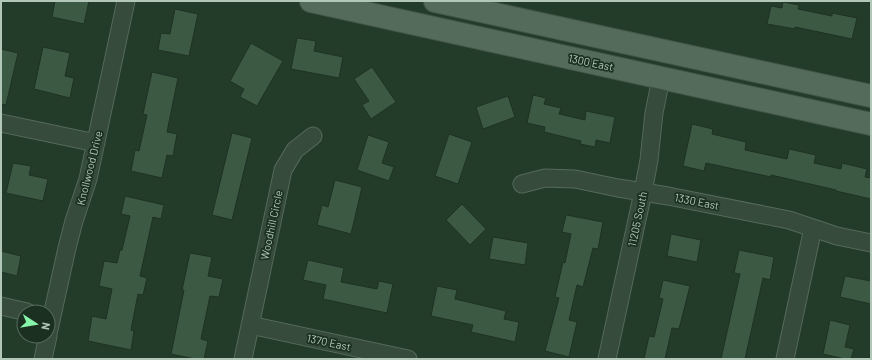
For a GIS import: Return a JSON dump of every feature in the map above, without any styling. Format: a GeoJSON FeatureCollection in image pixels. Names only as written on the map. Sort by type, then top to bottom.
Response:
{"type":"FeatureCollection","features":[{"type":"Feature","properties":{"kind":"main road","name":"1300 East"},"geometry":{"type":"LineString","coordinates":[[311,1],[871,124]]}},
{"type":"Feature","properties":{"kind":"main road"},"geometry":{"type":"LineString","coordinates":[[436,1],[871,96]]}},
{"type":"Feature","properties":{"kind":"street","name":"Knollwood Drive"},"geometry":{"type":"LineString","coordinates":[[54,304],[74,221],[88,178],[126,1]]}},
{"type":"Feature","properties":{"kind":"street","name":"11205 South"},"geometry":{"type":"LineString","coordinates":[[607,359],[643,192],[649,160],[654,113],[661,78]]}},
{"type":"Feature","properties":{"kind":"street"},"geometry":{"type":"LineString","coordinates":[[1,123],[96,143]]}},
{"type":"Feature","properties":{"kind":"street","name":"Woodhill Circle"},"geometry":{"type":"LineString","coordinates":[[243,359],[283,170],[295,150],[313,136]]}},
{"type":"Feature","properties":{"kind":"street","name":"1330 East"},"geometry":{"type":"LineString","coordinates":[[522,184],[545,178],[575,179],[789,220],[837,236],[871,242]]}},
{"type":"Feature","properties":{"kind":"street"},"geometry":{"type":"LineString","coordinates":[[785,359],[813,228]]}},
{"type":"Feature","properties":{"kind":"street"},"geometry":{"type":"LineString","coordinates":[[1,306],[16,309]]}},
{"type":"Feature","properties":{"kind":"street","name":"1370 East"},"geometry":{"type":"LineString","coordinates":[[250,325],[408,359]]}},
{"type":"Feature","properties":{"kind":"street","name":"Knollwood Drive"},"geometry":{"type":"LineString","coordinates":[[43,359],[46,344]]}},
{"type":"Feature","properties":{"kind":"building"},"geometry":{"type":"Polygon","coordinates":[[[55,1],[89,1],[84,24],[52,17],[55,1]]]}},
{"type":"Feature","properties":{"kind":"building"},"geometry":{"type":"Polygon","coordinates":[[[783,2],[799,5],[798,9],[832,16],[832,13],[857,18],[852,39],[795,27],[795,29],[767,24],[771,6],[782,8],[783,2]]]}},
{"type":"Feature","properties":{"kind":"building"},"geometry":{"type":"Polygon","coordinates":[[[175,9],[198,14],[189,56],[158,50],[161,33],[170,34],[175,9]]]}},
{"type":"Feature","properties":{"kind":"building"},"geometry":{"type":"Polygon","coordinates":[[[297,38],[316,41],[314,51],[343,57],[339,78],[291,69],[297,38]]]}},
{"type":"Feature","properties":{"kind":"building"},"geometry":{"type":"Polygon","coordinates":[[[251,43],[283,61],[257,106],[240,97],[244,89],[230,81],[251,43]]]}},
{"type":"Feature","properties":{"kind":"building"},"geometry":{"type":"Polygon","coordinates":[[[43,47],[70,53],[65,76],[74,78],[70,98],[34,89],[43,47]]]}},
{"type":"Feature","properties":{"kind":"building"},"geometry":{"type":"Polygon","coordinates":[[[1,49],[18,53],[6,105],[1,104],[1,49]]]}},
{"type":"Feature","properties":{"kind":"building"},"geometry":{"type":"Polygon","coordinates":[[[372,67],[396,102],[371,119],[362,105],[369,101],[354,79],[372,67]]]}},
{"type":"Feature","properties":{"kind":"building"},"geometry":{"type":"Polygon","coordinates":[[[152,72],[178,78],[167,132],[177,134],[173,156],[167,155],[162,178],[131,171],[135,150],[139,151],[147,115],[143,114],[152,72]]]}},
{"type":"Feature","properties":{"kind":"building"},"geometry":{"type":"Polygon","coordinates":[[[533,95],[546,98],[544,104],[561,108],[559,114],[585,120],[586,111],[615,117],[610,143],[596,140],[595,147],[580,144],[581,141],[544,132],[545,127],[527,123],[533,95]]]}},
{"type":"Feature","properties":{"kind":"building"},"geometry":{"type":"Polygon","coordinates":[[[508,96],[515,117],[483,129],[476,107],[508,96]]]}},
{"type":"Feature","properties":{"kind":"building"},"geometry":{"type":"Polygon","coordinates":[[[692,124],[713,129],[712,134],[746,142],[745,150],[787,159],[789,149],[816,155],[814,163],[841,169],[842,163],[867,169],[865,177],[871,178],[871,199],[771,175],[771,177],[706,163],[704,171],[683,166],[692,124]]]}},
{"type":"Feature","properties":{"kind":"building"},"geometry":{"type":"Polygon","coordinates":[[[232,133],[252,138],[232,220],[212,215],[232,133]]]}},
{"type":"Feature","properties":{"kind":"building"},"geometry":{"type":"Polygon","coordinates":[[[449,134],[472,142],[458,184],[435,176],[449,134]]]}},
{"type":"Feature","properties":{"kind":"building"},"geometry":{"type":"Polygon","coordinates":[[[368,135],[389,142],[382,163],[394,167],[389,181],[357,170],[368,135]]]}},
{"type":"Feature","properties":{"kind":"building"},"geometry":{"type":"Polygon","coordinates":[[[13,163],[31,166],[29,175],[48,179],[43,201],[6,193],[13,163]]]}},
{"type":"Feature","properties":{"kind":"building"},"geometry":{"type":"Polygon","coordinates":[[[335,180],[362,187],[351,234],[317,225],[322,205],[328,207],[335,180]]]}},
{"type":"Feature","properties":{"kind":"building"},"geometry":{"type":"Polygon","coordinates":[[[125,196],[164,205],[161,219],[153,217],[140,276],[147,278],[143,295],[138,294],[131,330],[134,331],[131,350],[88,341],[92,316],[106,319],[112,289],[99,286],[104,261],[117,263],[120,250],[122,250],[130,216],[121,214],[125,196]]]}},
{"type":"Feature","properties":{"kind":"building"},"geometry":{"type":"Polygon","coordinates":[[[462,204],[486,229],[470,245],[446,220],[462,204]]]}},
{"type":"Feature","properties":{"kind":"building"},"geometry":{"type":"Polygon","coordinates":[[[566,215],[603,222],[598,249],[593,248],[583,287],[577,285],[569,320],[577,322],[569,357],[545,351],[559,298],[555,297],[563,262],[565,263],[571,234],[562,232],[566,215]]]}},
{"type":"Feature","properties":{"kind":"building"},"geometry":{"type":"Polygon","coordinates":[[[671,234],[701,240],[697,262],[667,256],[671,234]]]}},
{"type":"Feature","properties":{"kind":"building"},"geometry":{"type":"Polygon","coordinates":[[[493,237],[528,243],[525,265],[489,259],[493,237]]]}},
{"type":"Feature","properties":{"kind":"building"},"geometry":{"type":"Polygon","coordinates":[[[739,250],[774,257],[770,280],[763,278],[745,359],[721,359],[740,274],[734,273],[739,250]]]}},
{"type":"Feature","properties":{"kind":"building"},"geometry":{"type":"Polygon","coordinates":[[[1,251],[21,256],[17,276],[1,272],[1,251]]]}},
{"type":"Feature","properties":{"kind":"building"},"geometry":{"type":"Polygon","coordinates":[[[190,253],[212,257],[208,276],[223,279],[219,297],[210,296],[201,339],[208,341],[204,359],[195,359],[171,354],[190,253]]]}},
{"type":"Feature","properties":{"kind":"building"},"geometry":{"type":"Polygon","coordinates":[[[308,260],[344,268],[341,282],[377,289],[379,281],[393,284],[387,313],[323,299],[326,285],[303,280],[308,260]]]}},
{"type":"Feature","properties":{"kind":"building"},"geometry":{"type":"Polygon","coordinates":[[[845,276],[871,281],[871,304],[840,297],[845,276]]]}},
{"type":"Feature","properties":{"kind":"building"},"geometry":{"type":"Polygon","coordinates":[[[663,280],[690,286],[679,329],[672,328],[665,359],[644,359],[649,336],[654,337],[663,299],[659,298],[663,280]]]}},
{"type":"Feature","properties":{"kind":"building"},"geometry":{"type":"Polygon","coordinates":[[[437,286],[457,290],[455,299],[506,311],[504,319],[519,322],[515,342],[471,332],[473,325],[431,316],[437,286]]]}},
{"type":"Feature","properties":{"kind":"building"},"geometry":{"type":"Polygon","coordinates":[[[830,320],[850,325],[845,347],[854,349],[851,359],[823,354],[830,320]]]}}]}
